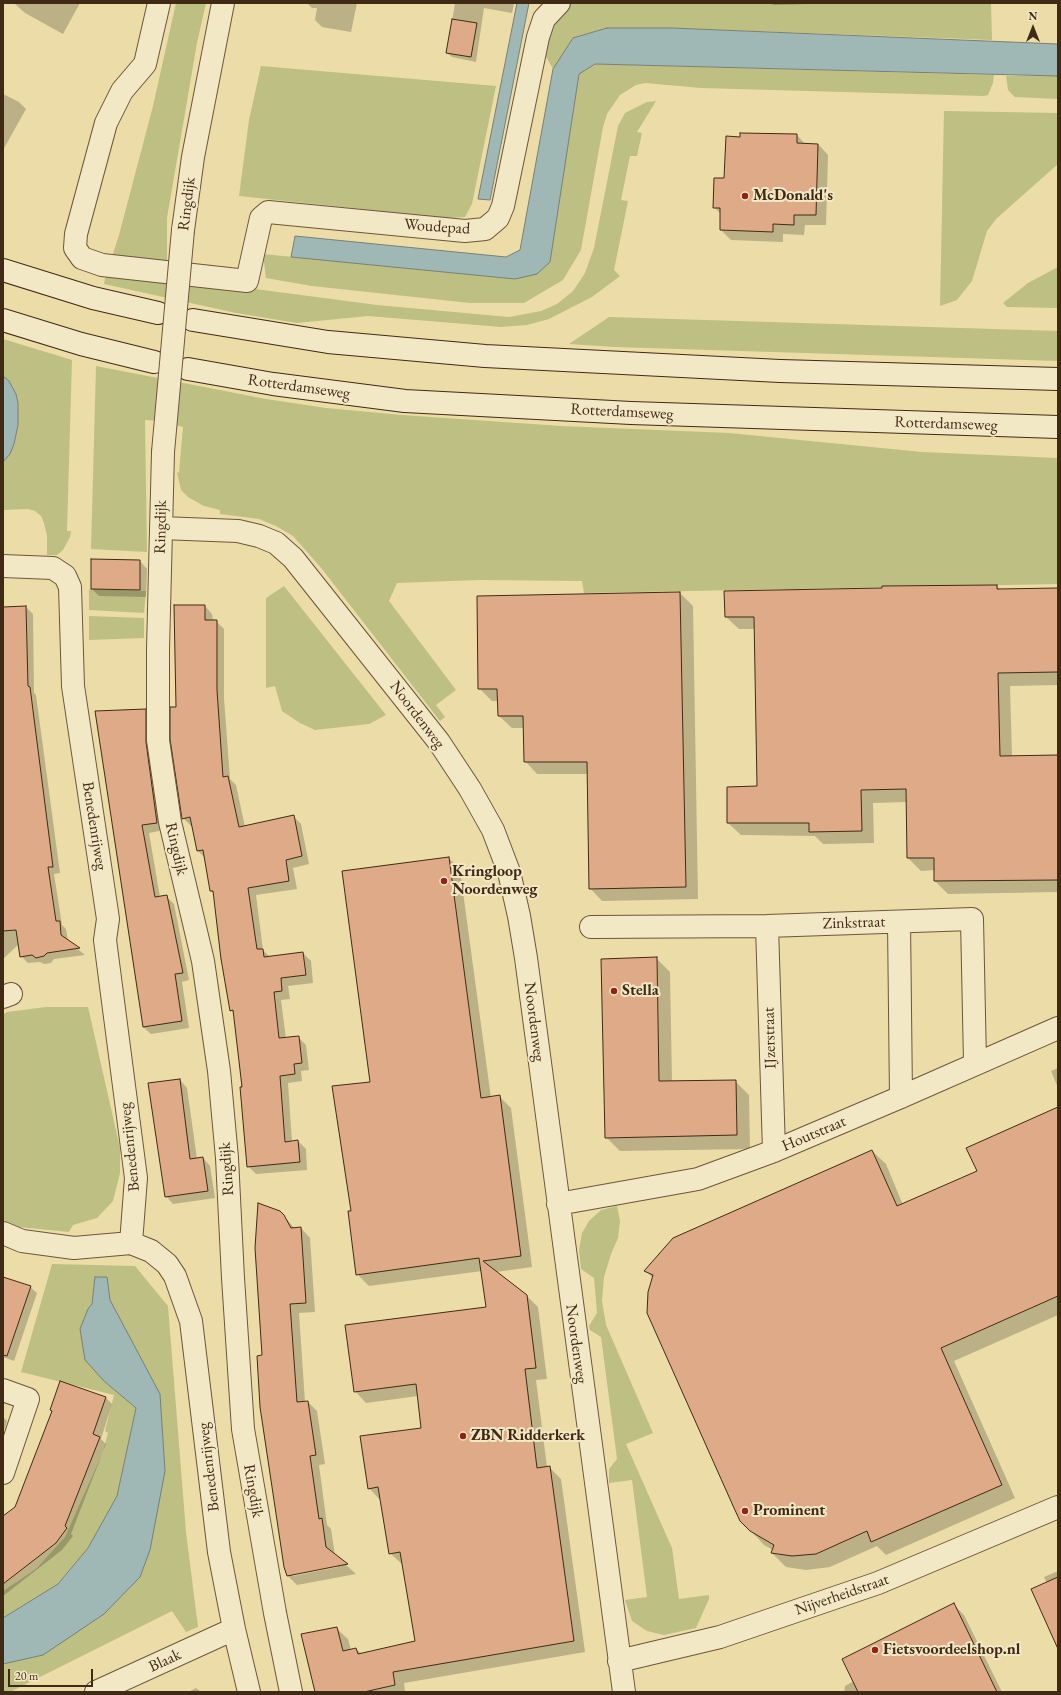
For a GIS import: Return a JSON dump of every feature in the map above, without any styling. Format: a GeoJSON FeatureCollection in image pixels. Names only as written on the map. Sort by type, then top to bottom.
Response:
{"type":"FeatureCollection","features":[{"type":"Feature","properties":{"kind":"street","name":"Woudepad"},"geometry":{"type":"LineString","coordinates":[[159,3],[145,64],[122,91],[106,123],[76,234],[75,248],[77,254],[82,258],[102,265],[247,281],[261,218],[268,212],[465,231],[485,229],[498,218],[503,206],[538,37],[544,19],[559,3]]}},
{"type":"Feature","properties":{"kind":"street","name":"Ringdijk"},"geometry":{"type":"LineString","coordinates":[[223,3],[193,157],[183,230],[163,452],[158,740],[170,822],[203,961],[219,1071],[227,1158],[243,1429],[275,1613],[291,1692]]}},
{"type":"Feature","properties":{"kind":"street"},"geometry":{"type":"LineString","coordinates":[[3,270],[93,298],[158,313]]}},
{"type":"Feature","properties":{"kind":"street"},"geometry":{"type":"LineString","coordinates":[[3,320],[81,344],[154,362]]}},
{"type":"Feature","properties":{"kind":"street"},"geometry":{"type":"LineString","coordinates":[[193,320],[328,342],[485,356],[780,371],[1058,379]]}},
{"type":"Feature","properties":{"kind":"street","name":"Rotterdamseweg"},"geometry":{"type":"LineString","coordinates":[[188,369],[273,384],[405,401],[631,414],[1058,427]]}},
{"type":"Feature","properties":{"kind":"street","name":"Noordenweg"},"geometry":{"type":"LineString","coordinates":[[161,528],[245,532],[276,543],[293,558],[439,742],[470,789],[493,830],[509,872],[519,916],[624,1692]]}},
{"type":"Feature","properties":{"kind":"street","name":"Benedenrijweg"},"geometry":{"type":"LineString","coordinates":[[3,566],[53,568],[65,576],[70,587],[72,613],[73,686],[108,919],[105,940],[136,1178],[131,1243],[151,1251],[167,1264],[175,1276],[191,1321],[219,1552],[234,1629],[249,1692]]}},
{"type":"Feature","properties":{"kind":"street","name":"Zinkstraat"},"geometry":{"type":"LineString","coordinates":[[591,927],[767,926],[972,919],[975,1063]]}},
{"type":"Feature","properties":{"kind":"street"},"geometry":{"type":"LineString","coordinates":[[899,922],[901,1097]]}},
{"type":"Feature","properties":{"kind":"street","name":"IJzerstraat"},"geometry":{"type":"LineString","coordinates":[[767,926],[774,1151]]}},
{"type":"Feature","properties":{"kind":"street","name":"Houtstraat"},"geometry":{"type":"LineString","coordinates":[[558,1204],[698,1179],[774,1151],[1058,1028]]}},
{"type":"Feature","properties":{"kind":"street"},"geometry":{"type":"LineString","coordinates":[[3,1233],[22,1242],[74,1248],[131,1243]]}},
{"type":"Feature","properties":{"kind":"street"},"geometry":{"type":"LineString","coordinates":[[3,1390],[28,1399],[3,1473]]}},
{"type":"Feature","properties":{"kind":"street","name":"Nijverheidstraat"},"geometry":{"type":"LineString","coordinates":[[619,1661],[720,1637],[878,1583],[1058,1507]]}},
{"type":"Feature","properties":{"kind":"street","name":"Blaak"},"geometry":{"type":"LineString","coordinates":[[96,1692],[234,1629]]}},
{"type":"Feature","properties":{"kind":"green space"},"geometry":{"type":"Polygon","coordinates":[[[176,3],[206,3],[197,43],[167,218],[167,266],[112,257],[153,106],[176,3]]]}},
{"type":"Feature","properties":{"kind":"green space"},"geometry":{"type":"Polygon","coordinates":[[[564,3],[991,3],[992,40],[672,28],[607,28],[573,38],[553,69],[543,51],[554,19],[564,3]]]}},
{"type":"Feature","properties":{"kind":"green space"},"geometry":{"type":"Polygon","coordinates":[[[595,64],[994,75],[993,83],[988,95],[984,96],[701,88],[645,83],[636,85],[620,95],[607,114],[603,127],[581,250],[563,280],[524,303],[470,303],[312,286],[266,278],[263,254],[515,279],[550,262],[579,73],[595,64]]]}},
{"type":"Feature","properties":{"kind":"green space"},"geometry":{"type":"Polygon","coordinates":[[[261,66],[496,86],[472,204],[465,217],[446,218],[239,196],[249,120],[261,66]]]}},
{"type":"Feature","properties":{"kind":"green space"},"geometry":{"type":"Polygon","coordinates":[[[1006,76],[1058,76],[1058,99],[1015,97],[1008,90],[1006,76]]]}},
{"type":"Feature","properties":{"kind":"green space"},"geometry":{"type":"Polygon","coordinates":[[[656,101],[637,132],[642,133],[637,156],[630,156],[621,200],[628,201],[614,270],[620,276],[592,297],[549,319],[527,325],[501,327],[368,316],[297,323],[236,313],[104,284],[106,274],[202,282],[377,305],[509,317],[541,311],[557,304],[573,291],[585,273],[594,248],[618,126],[625,113],[647,102],[656,101]]]}},
{"type":"Feature","properties":{"kind":"green space"},"geometry":{"type":"Polygon","coordinates":[[[944,111],[1058,113],[1058,164],[996,219],[987,231],[972,281],[957,300],[940,306],[944,111]]]}},
{"type":"Feature","properties":{"kind":"green space"},"geometry":{"type":"Polygon","coordinates":[[[1058,267],[1058,308],[1007,307],[1003,303],[1028,283],[1058,267]]]}},
{"type":"Feature","properties":{"kind":"green space"},"geometry":{"type":"Polygon","coordinates":[[[609,317],[1058,331],[1058,361],[615,347],[569,344],[609,317]]]}},
{"type":"Feature","properties":{"kind":"green space"},"geometry":{"type":"Polygon","coordinates":[[[3,339],[72,360],[67,531],[71,531],[70,537],[63,550],[57,555],[47,555],[47,536],[44,523],[41,516],[35,511],[28,509],[3,510],[3,462],[10,454],[14,444],[18,425],[18,403],[9,381],[3,376],[3,339]]]}},
{"type":"Feature","properties":{"kind":"green space"},"geometry":{"type":"Polygon","coordinates":[[[96,366],[266,399],[326,408],[561,426],[729,433],[922,452],[1058,458],[1058,584],[584,593],[582,581],[479,580],[397,583],[389,601],[456,690],[436,705],[445,717],[440,721],[322,569],[293,536],[276,526],[259,519],[220,514],[220,510],[204,506],[188,497],[181,490],[177,472],[179,473],[183,427],[161,421],[145,420],[147,552],[91,549],[96,366]]]}},
{"type":"Feature","properties":{"kind":"green space"},"geometry":{"type":"Polygon","coordinates":[[[284,586],[386,715],[369,724],[315,730],[300,723],[282,711],[275,686],[266,688],[266,598],[284,586]]]}},
{"type":"Feature","properties":{"kind":"green space"},"geometry":{"type":"Polygon","coordinates":[[[89,589],[146,591],[144,613],[89,610],[89,589]]]}},
{"type":"Feature","properties":{"kind":"green space"},"geometry":{"type":"Polygon","coordinates":[[[89,616],[144,618],[144,638],[89,640],[89,616]]]}},
{"type":"Feature","properties":{"kind":"green space"},"geometry":{"type":"Polygon","coordinates":[[[46,1007],[88,1007],[120,1148],[120,1173],[113,1201],[97,1218],[73,1225],[69,1232],[19,1227],[3,1220],[3,1015],[7,1012],[46,1007]]]}},
{"type":"Feature","properties":{"kind":"green space"},"geometry":{"type":"Polygon","coordinates":[[[617,1206],[620,1221],[618,1238],[604,1277],[602,1301],[606,1325],[653,1433],[626,1444],[672,1548],[679,1599],[709,1595],[709,1599],[696,1628],[664,1635],[647,1631],[632,1621],[625,1600],[647,1597],[632,1480],[609,1483],[609,1469],[617,1459],[601,1337],[590,1330],[589,1326],[597,1313],[594,1278],[581,1269],[579,1250],[582,1233],[589,1221],[601,1210],[617,1206]]]}},
{"type":"Feature","properties":{"kind":"green space"},"geometry":{"type":"Polygon","coordinates":[[[52,1264],[135,1266],[168,1306],[186,1532],[198,1627],[186,1632],[172,1611],[10,1692],[3,1692],[3,1664],[43,1655],[165,1471],[128,1337],[110,1300],[107,1277],[95,1277],[92,1304],[88,1309],[104,1381],[136,1408],[117,1496],[88,1548],[58,1584],[3,1618],[3,1591],[36,1569],[65,1537],[103,1452],[108,1433],[105,1431],[114,1395],[21,1372],[52,1264]]]}},
{"type":"Feature","properties":{"kind":"water"},"geometry":{"type":"Polygon","coordinates":[[[517,3],[529,3],[490,200],[478,199],[517,3]]]}},
{"type":"Feature","properties":{"kind":"water"},"geometry":{"type":"Polygon","coordinates":[[[607,28],[672,28],[1058,44],[1058,76],[595,64],[579,74],[550,262],[537,274],[515,279],[291,257],[295,236],[506,257],[520,250],[553,69],[573,38],[607,28]]]}},
{"type":"Feature","properties":{"kind":"water"},"geometry":{"type":"Polygon","coordinates":[[[3,376],[9,381],[16,394],[18,403],[18,425],[10,454],[3,462],[3,376]]]}},
{"type":"Feature","properties":{"kind":"water"},"geometry":{"type":"Polygon","coordinates":[[[95,1277],[107,1277],[110,1300],[160,1394],[165,1471],[150,1550],[140,1577],[104,1614],[43,1655],[3,1664],[3,1618],[58,1584],[88,1548],[117,1496],[136,1408],[104,1381],[85,1360],[80,1329],[88,1309],[92,1304],[95,1277]]]}},
{"type":"Feature","properties":{"kind":"building"},"geometry":{"type":"Polygon","coordinates":[[[452,19],[477,23],[471,57],[446,53],[452,19]]]}},
{"type":"Feature","properties":{"kind":"building"},"geometry":{"type":"Polygon","coordinates":[[[740,133],[797,134],[797,143],[818,144],[816,215],[794,215],[794,225],[773,224],[773,232],[720,230],[720,208],[713,208],[714,178],[724,178],[726,136],[740,137],[740,133]]]}},
{"type":"Feature","properties":{"kind":"building"},"geometry":{"type":"Polygon","coordinates":[[[91,559],[140,560],[140,590],[91,589],[91,559]]]}},
{"type":"Feature","properties":{"kind":"building"},"geometry":{"type":"Polygon","coordinates":[[[997,585],[997,589],[1058,588],[1058,672],[998,673],[1000,756],[1058,755],[1058,880],[934,881],[934,858],[907,858],[906,789],[861,790],[862,831],[809,832],[809,823],[727,823],[727,787],[757,786],[754,617],[725,617],[724,591],[882,588],[882,586],[997,585]]]}},
{"type":"Feature","properties":{"kind":"building"},"geometry":{"type":"Polygon","coordinates":[[[680,592],[686,887],[589,889],[587,762],[524,762],[523,716],[498,716],[497,689],[478,689],[477,596],[680,592]]]}},
{"type":"Feature","properties":{"kind":"building"},"geometry":{"type":"Polygon","coordinates":[[[174,605],[205,605],[205,620],[217,620],[217,690],[223,777],[228,776],[239,827],[294,815],[302,856],[286,860],[289,881],[248,888],[257,949],[263,949],[264,957],[303,952],[306,975],[281,978],[282,991],[274,992],[279,1038],[299,1036],[302,1063],[294,1064],[295,1074],[280,1076],[285,1142],[298,1140],[300,1162],[247,1167],[240,1087],[242,1087],[233,1010],[230,1011],[221,959],[213,891],[210,891],[203,850],[197,851],[190,817],[182,819],[170,739],[170,707],[176,707],[174,605]]]}},
{"type":"Feature","properties":{"kind":"building"},"geometry":{"type":"Polygon","coordinates":[[[26,606],[28,686],[30,687],[53,867],[48,867],[56,921],[60,921],[61,935],[80,948],[47,953],[44,956],[36,958],[32,955],[20,957],[16,930],[3,931],[3,607],[26,606]]]}},
{"type":"Feature","properties":{"kind":"building"},"geometry":{"type":"Polygon","coordinates":[[[146,709],[146,742],[157,823],[142,825],[155,897],[167,895],[183,973],[175,974],[182,1021],[143,1027],[95,711],[146,709]]]}},
{"type":"Feature","properties":{"kind":"building"},"geometry":{"type":"Polygon","coordinates":[[[449,857],[481,1098],[500,1095],[521,1256],[483,1261],[527,1295],[536,1368],[525,1369],[537,1468],[550,1466],[574,1641],[393,1672],[395,1685],[364,1692],[315,1692],[301,1634],[337,1627],[343,1651],[356,1648],[358,1654],[415,1641],[400,1552],[389,1554],[378,1487],[368,1489],[360,1436],[421,1428],[416,1384],[354,1392],[345,1325],[486,1307],[479,1258],[356,1275],[348,1211],[351,1211],[332,1086],[370,1082],[342,871],[449,857]]]}},
{"type":"Feature","properties":{"kind":"building"},"geometry":{"type":"Polygon","coordinates":[[[657,957],[659,1081],[736,1080],[737,1135],[605,1138],[601,959],[657,957]]]}},
{"type":"Feature","properties":{"kind":"building"},"geometry":{"type":"Polygon","coordinates":[[[180,1079],[190,1159],[203,1157],[208,1191],[165,1197],[148,1083],[180,1079]]]}},
{"type":"Feature","properties":{"kind":"building"},"geometry":{"type":"Polygon","coordinates":[[[1058,1107],[1058,1296],[941,1348],[1002,1485],[871,1542],[867,1531],[816,1554],[792,1556],[771,1553],[774,1545],[750,1531],[740,1521],[734,1508],[647,1313],[648,1292],[653,1275],[644,1271],[673,1238],[872,1150],[897,1206],[977,1171],[966,1148],[1058,1107]]]}},
{"type":"Feature","properties":{"kind":"building"},"geometry":{"type":"Polygon","coordinates":[[[258,1203],[280,1211],[291,1228],[301,1227],[306,1303],[290,1304],[297,1402],[308,1401],[316,1455],[310,1456],[319,1519],[322,1518],[326,1547],[348,1564],[287,1576],[284,1567],[260,1407],[257,1356],[262,1355],[255,1248],[258,1203]]]}},
{"type":"Feature","properties":{"kind":"building"},"geometry":{"type":"Polygon","coordinates":[[[3,1277],[31,1286],[7,1356],[3,1355],[3,1277]]]}},
{"type":"Feature","properties":{"kind":"building"},"geometry":{"type":"Polygon","coordinates":[[[60,1381],[106,1397],[93,1434],[100,1437],[65,1526],[67,1528],[56,1543],[3,1584],[3,1516],[15,1507],[52,1411],[50,1410],[60,1381]]]}},
{"type":"Feature","properties":{"kind":"building"},"geometry":{"type":"Polygon","coordinates":[[[1058,1577],[1058,1649],[1031,1589],[1058,1577]]]}},
{"type":"Feature","properties":{"kind":"building"},"geometry":{"type":"Polygon","coordinates":[[[954,1603],[997,1692],[858,1692],[842,1659],[954,1603]]]}},
{"type":"Feature","properties":{"kind":"place","name":"McDonald's"},"geometry":{"type":"Point","coordinates":[745,196]}},
{"type":"Feature","properties":{"kind":"place","name":"Kringloop Noordenweg"},"geometry":{"type":"Point","coordinates":[444,881]}},
{"type":"Feature","properties":{"kind":"place","name":"Stella"},"geometry":{"type":"Point","coordinates":[614,991]}},
{"type":"Feature","properties":{"kind":"place","name":"ZBN Ridderkerk"},"geometry":{"type":"Point","coordinates":[463,1436]}},
{"type":"Feature","properties":{"kind":"place","name":"Prominent"},"geometry":{"type":"Point","coordinates":[745,1511]}},
{"type":"Feature","properties":{"kind":"place","name":"Fietsvoordeelshop.nl"},"geometry":{"type":"Point","coordinates":[875,1650]}}]}
